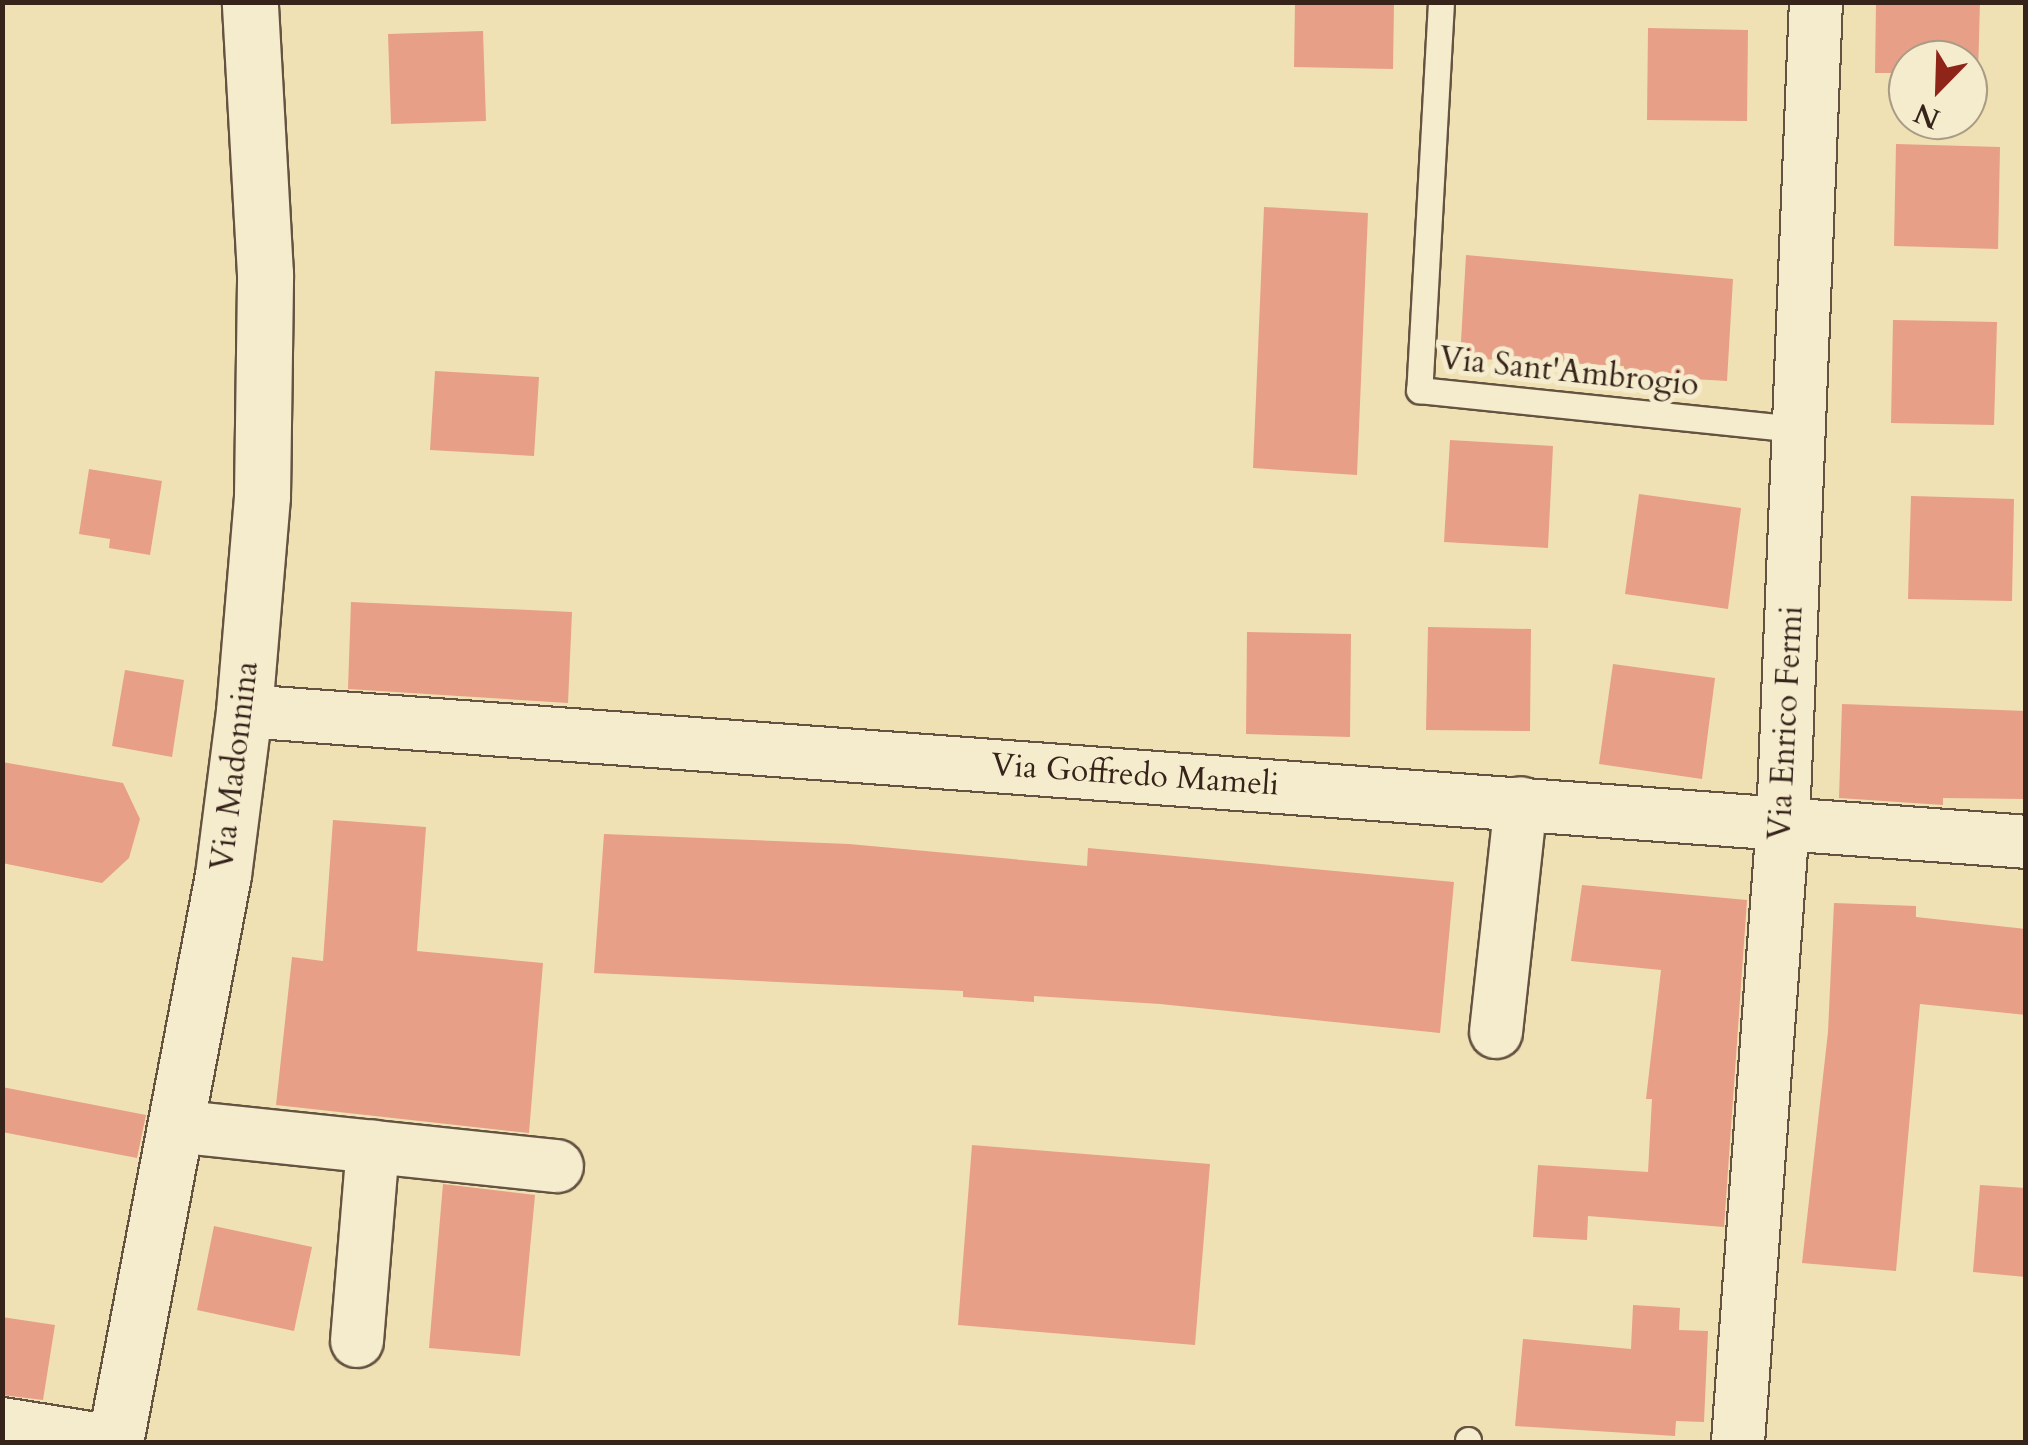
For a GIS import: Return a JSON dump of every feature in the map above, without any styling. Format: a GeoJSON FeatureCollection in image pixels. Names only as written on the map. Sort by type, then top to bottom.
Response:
{"type":"FeatureCollection","features":[{"type":"Feature","properties":{"kind":"street","name":"Via Madonnina"},"geometry":{"type":"LineString","coordinates":[[115,1442],[223,875],[244,711],[262,496],[265,274],[250,2]]}},
{"type":"Feature","properties":{"kind":"street","name":"Via Madonnina"},"geometry":{"type":"LineString","coordinates":[[257,80],[270,2]]}},
{"type":"Feature","properties":{"kind":"street","name":"Via Enrico Fermi"},"geometry":{"type":"LineString","coordinates":[[1738,1442],[1782,822],[1816,2]]}},
{"type":"Feature","properties":{"kind":"street","name":"Via Goffredo Mameli"},"geometry":{"type":"LineString","coordinates":[[244,711],[2026,842]]}},
{"type":"Feature","properties":{"kind":"street"},"geometry":{"type":"LineString","coordinates":[[1496,1032],[1522,803]]}},
{"type":"Feature","properties":{"kind":"street"},"geometry":{"type":"LineString","coordinates":[[175,1126],[558,1166]]}},
{"type":"Feature","properties":{"kind":"street"},"geometry":{"type":"LineString","coordinates":[[356,1341],[373,1147]]}},
{"type":"Feature","properties":{"kind":"street"},"geometry":{"type":"LineString","coordinates":[[2,1424],[115,1442]]}},
{"type":"Feature","properties":{"kind":"lane","name":"Via Sant'Ambrogio"},"geometry":{"type":"LineString","coordinates":[[1441,2],[1420,390],[1798,428]]}},
{"type":"Feature","properties":{"kind":"building"},"geometry":{"type":"Polygon","coordinates":[[[1295,2],[1394,2],[1393,69],[1294,67],[1295,2]]]}},
{"type":"Feature","properties":{"kind":"building"},"geometry":{"type":"Polygon","coordinates":[[[1876,2],[1980,2],[1979,40],[1888,40],[1888,73],[1875,73],[1876,2]]]}},
{"type":"Feature","properties":{"kind":"building"},"geometry":{"type":"Polygon","coordinates":[[[1648,28],[1748,30],[1747,121],[1647,120],[1648,28]]]}},
{"type":"Feature","properties":{"kind":"building"},"geometry":{"type":"Polygon","coordinates":[[[483,31],[486,121],[391,124],[388,34],[483,31]]]}},
{"type":"Feature","properties":{"kind":"building"},"geometry":{"type":"Polygon","coordinates":[[[1896,144],[2000,147],[1998,249],[1894,246],[1896,144]]]}},
{"type":"Feature","properties":{"kind":"building"},"geometry":{"type":"Polygon","coordinates":[[[1264,207],[1368,213],[1357,475],[1253,468],[1264,207]]]}},
{"type":"Feature","properties":{"kind":"building"},"geometry":{"type":"Polygon","coordinates":[[[1466,255],[1733,279],[1727,381],[1623,375],[1624,366],[1460,358],[1466,255]]]}},
{"type":"Feature","properties":{"kind":"building"},"geometry":{"type":"Polygon","coordinates":[[[1893,320],[1997,322],[1994,425],[1891,423],[1893,320]]]}},
{"type":"Feature","properties":{"kind":"building"},"geometry":{"type":"Polygon","coordinates":[[[435,371],[539,377],[534,456],[430,450],[435,371]]]}},
{"type":"Feature","properties":{"kind":"building"},"geometry":{"type":"Polygon","coordinates":[[[1450,440],[1553,446],[1548,548],[1444,542],[1450,440]]]}},
{"type":"Feature","properties":{"kind":"building"},"geometry":{"type":"Polygon","coordinates":[[[89,469],[162,481],[150,555],[109,548],[110,539],[79,534],[89,469]]]}},
{"type":"Feature","properties":{"kind":"building"},"geometry":{"type":"Polygon","coordinates":[[[1639,494],[1741,508],[1728,609],[1625,594],[1639,494]]]}},
{"type":"Feature","properties":{"kind":"building"},"geometry":{"type":"Polygon","coordinates":[[[1911,496],[2014,499],[2012,601],[1908,599],[1911,496]]]}},
{"type":"Feature","properties":{"kind":"building"},"geometry":{"type":"Polygon","coordinates":[[[351,602],[572,612],[568,703],[348,689],[351,602]]]}},
{"type":"Feature","properties":{"kind":"building"},"geometry":{"type":"Polygon","coordinates":[[[1428,627],[1531,629],[1530,731],[1426,730],[1428,627]]]}},
{"type":"Feature","properties":{"kind":"building"},"geometry":{"type":"Polygon","coordinates":[[[1247,632],[1351,634],[1350,737],[1246,734],[1247,632]]]}},
{"type":"Feature","properties":{"kind":"building"},"geometry":{"type":"Polygon","coordinates":[[[1613,664],[1715,678],[1702,779],[1599,764],[1613,664]]]}},
{"type":"Feature","properties":{"kind":"building"},"geometry":{"type":"Polygon","coordinates":[[[125,670],[184,680],[172,757],[112,746],[125,670]]]}},
{"type":"Feature","properties":{"kind":"building"},"geometry":{"type":"Polygon","coordinates":[[[1842,704],[2026,711],[2026,799],[1943,798],[1943,805],[1839,798],[1842,704]]]}},
{"type":"Feature","properties":{"kind":"building"},"geometry":{"type":"Polygon","coordinates":[[[2,762],[123,783],[140,819],[129,858],[102,883],[2,863],[2,762]]]}},
{"type":"Feature","properties":{"kind":"building"},"geometry":{"type":"Polygon","coordinates":[[[333,820],[426,827],[417,951],[543,963],[529,1133],[276,1105],[292,957],[323,961],[333,820]]]}},
{"type":"Feature","properties":{"kind":"building"},"geometry":{"type":"Polygon","coordinates":[[[604,834],[849,844],[1087,866],[1088,848],[1454,882],[1440,1033],[1160,1004],[1034,996],[1034,1002],[963,997],[963,991],[594,973],[604,834]]]}},
{"type":"Feature","properties":{"kind":"building"},"geometry":{"type":"Polygon","coordinates":[[[1582,885],[1747,900],[1724,1227],[1588,1216],[1587,1240],[1533,1237],[1538,1165],[1648,1172],[1652,1099],[1646,1099],[1661,970],[1571,961],[1582,885]]]}},
{"type":"Feature","properties":{"kind":"building"},"geometry":{"type":"Polygon","coordinates":[[[1834,903],[1916,906],[1916,917],[2026,929],[2026,1015],[1920,1004],[1896,1271],[1802,1263],[1828,1032],[1834,903]]]}},
{"type":"Feature","properties":{"kind":"building"},"geometry":{"type":"Polygon","coordinates":[[[2,1087],[146,1115],[137,1158],[2,1132],[2,1087]]]}},
{"type":"Feature","properties":{"kind":"building"},"geometry":{"type":"Polygon","coordinates":[[[972,1145],[1210,1164],[1195,1345],[958,1325],[972,1145]]]}},
{"type":"Feature","properties":{"kind":"building"},"geometry":{"type":"Polygon","coordinates":[[[443,1184],[535,1195],[520,1356],[429,1348],[443,1184]]]}},
{"type":"Feature","properties":{"kind":"building"},"geometry":{"type":"Polygon","coordinates":[[[1980,1185],[2026,1188],[2026,1277],[1973,1272],[1980,1185]]]}},
{"type":"Feature","properties":{"kind":"building"},"geometry":{"type":"Polygon","coordinates":[[[214,1226],[312,1247],[294,1331],[197,1310],[214,1226]]]}},
{"type":"Feature","properties":{"kind":"building"},"geometry":{"type":"Polygon","coordinates":[[[1633,1305],[1680,1308],[1679,1330],[1708,1331],[1704,1422],[1676,1421],[1675,1436],[1515,1426],[1523,1339],[1631,1349],[1633,1305]]]}},
{"type":"Feature","properties":{"kind":"building"},"geometry":{"type":"Polygon","coordinates":[[[2,1317],[55,1325],[43,1400],[2,1395],[2,1317]]]}}]}
